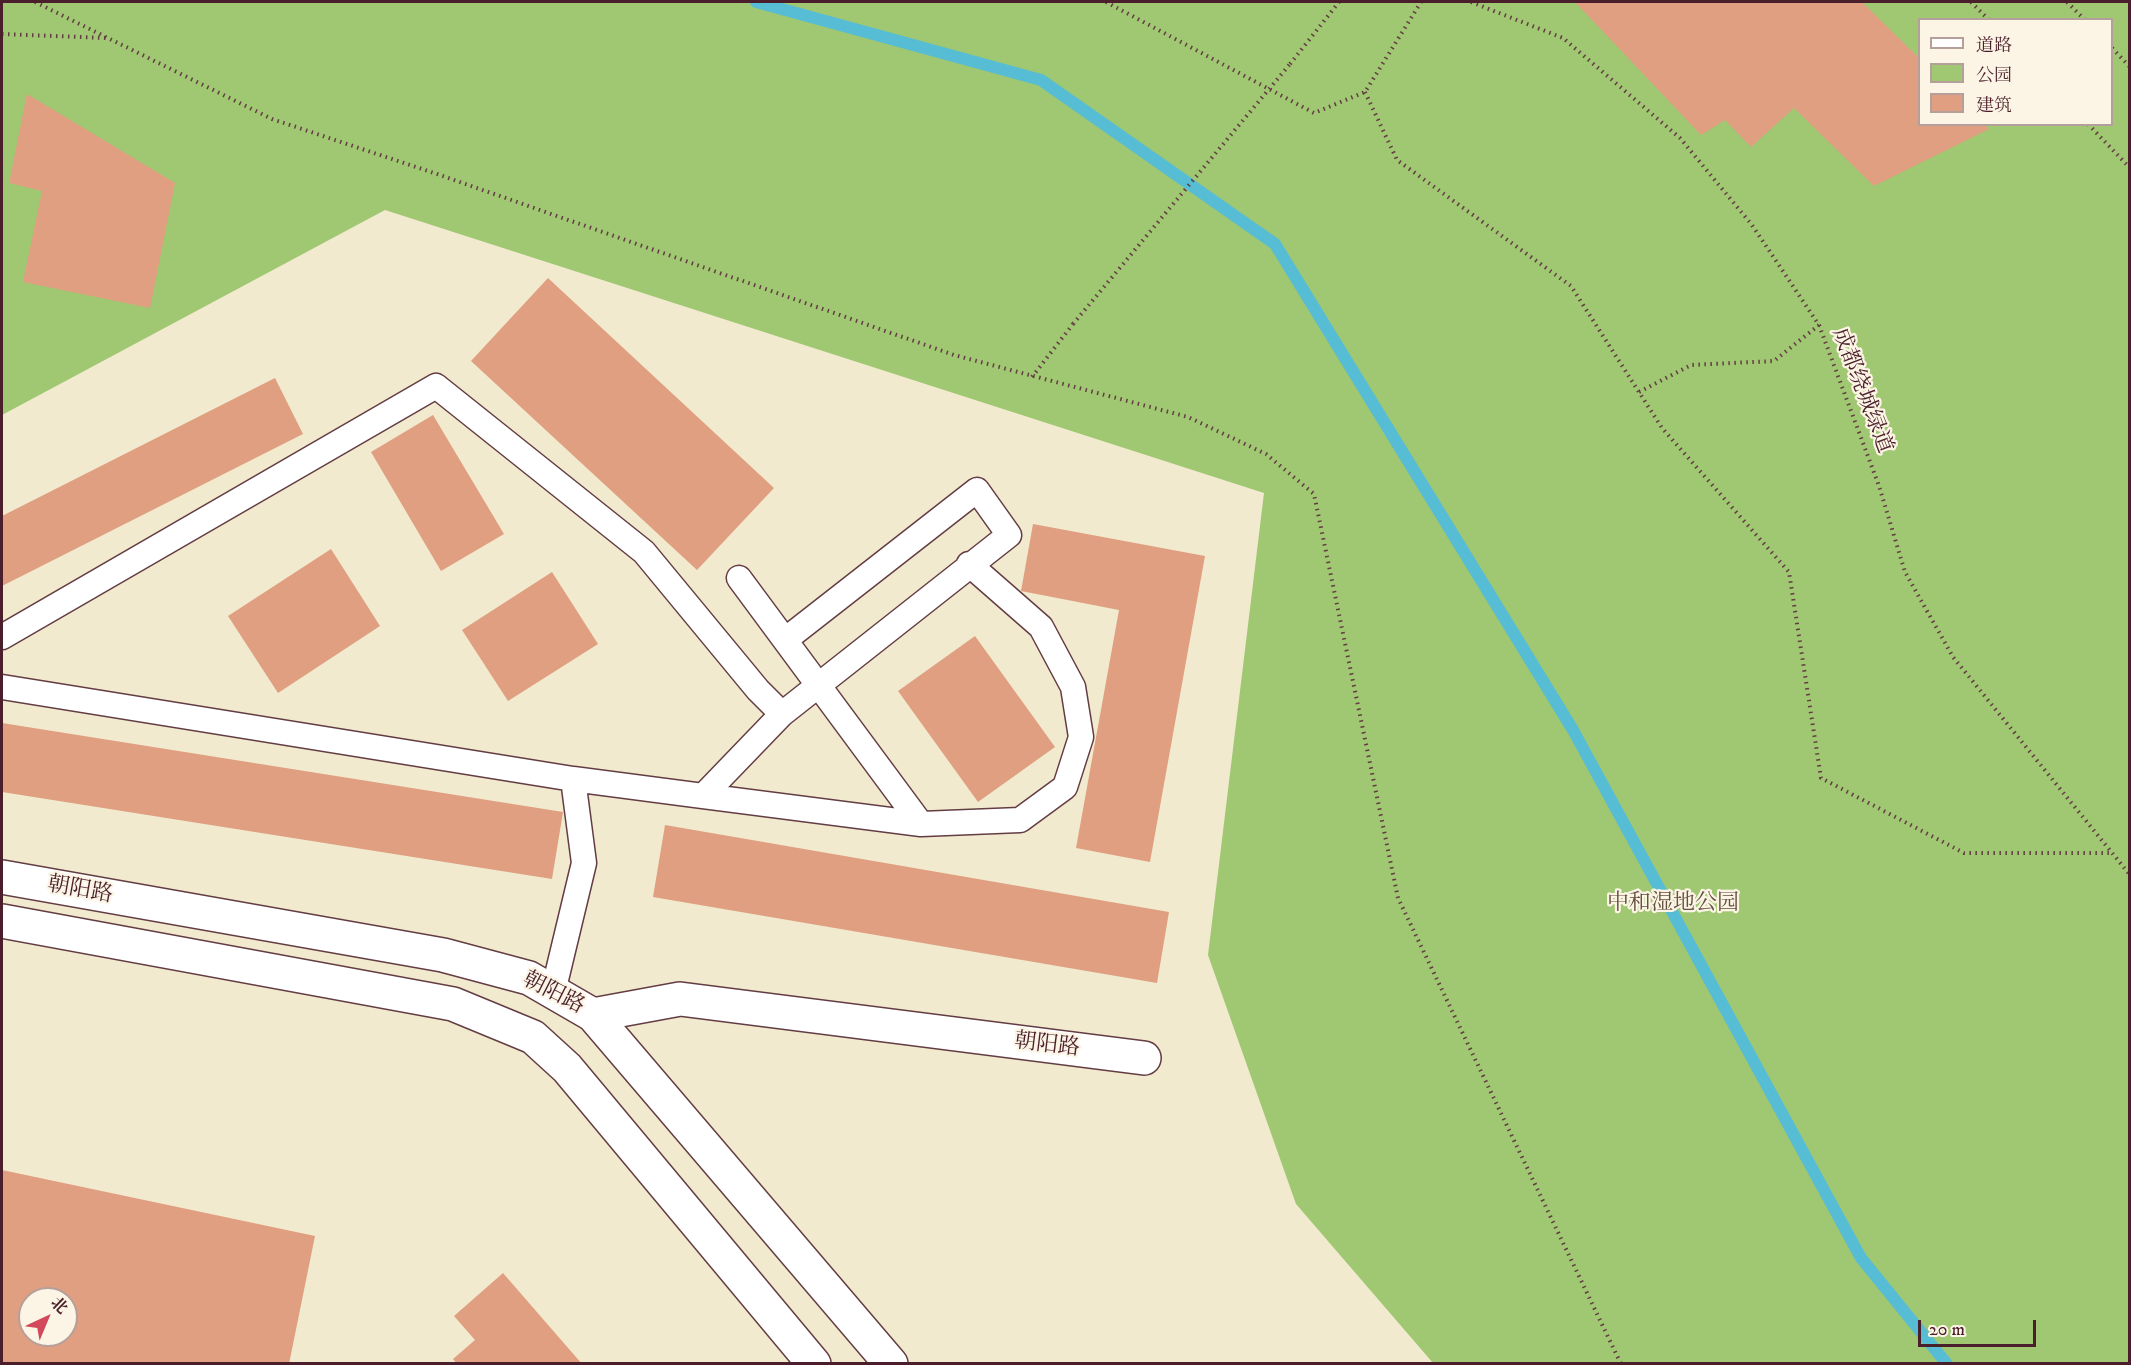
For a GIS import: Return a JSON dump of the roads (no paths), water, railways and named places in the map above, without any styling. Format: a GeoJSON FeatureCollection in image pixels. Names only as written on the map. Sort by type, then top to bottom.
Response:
{"type":"FeatureCollection","features":[{"type":"Feature","properties":{"kind":"main road","name":"朝阳路"},"geometry":{"type":"LineString","coordinates":[[2,877],[443,955],[529,978],[593,1015],[680,999],[1144,1058]]}},
{"type":"Feature","properties":{"kind":"main road","name":"朝阳路"},"geometry":{"type":"LineString","coordinates":[[2,921],[453,1004],[533,1037],[567,1068],[814,1364]]}},
{"type":"Feature","properties":{"kind":"main road"},"geometry":{"type":"LineString","coordinates":[[593,1015],[891,1364]]}},
{"type":"Feature","properties":{"kind":"lane"},"geometry":{"type":"LineString","coordinates":[[2,637],[435,386],[644,552],[758,690],[782,714]]}},
{"type":"Feature","properties":{"kind":"lane"},"geometry":{"type":"LineString","coordinates":[[703,796],[782,714],[969,564],[1009,535],[977,490],[785,640]]}},
{"type":"Feature","properties":{"kind":"lane"},"geometry":{"type":"LineString","coordinates":[[2,687],[573,780],[921,824],[1020,820],[1065,787],[1081,736],[1073,687],[1041,627],[969,564]]}},
{"type":"Feature","properties":{"kind":"lane"},"geometry":{"type":"LineString","coordinates":[[739,578],[921,824]]}},
{"type":"Feature","properties":{"kind":"lane"},"geometry":{"type":"LineString","coordinates":[[553,992],[584,864],[573,780]]}},
{"type":"Feature","properties":{"kind":"waterway"},"geometry":{"type":"LineString","coordinates":[[756,2],[1041,80],[1275,244],[1573,730],[1861,1258],[1947,1364]]}},
{"type":"Feature","properties":{"kind":"park label","name":"中和湿地公园"},"geometry":{"type":"Point","coordinates":[1673,904]}}]}
